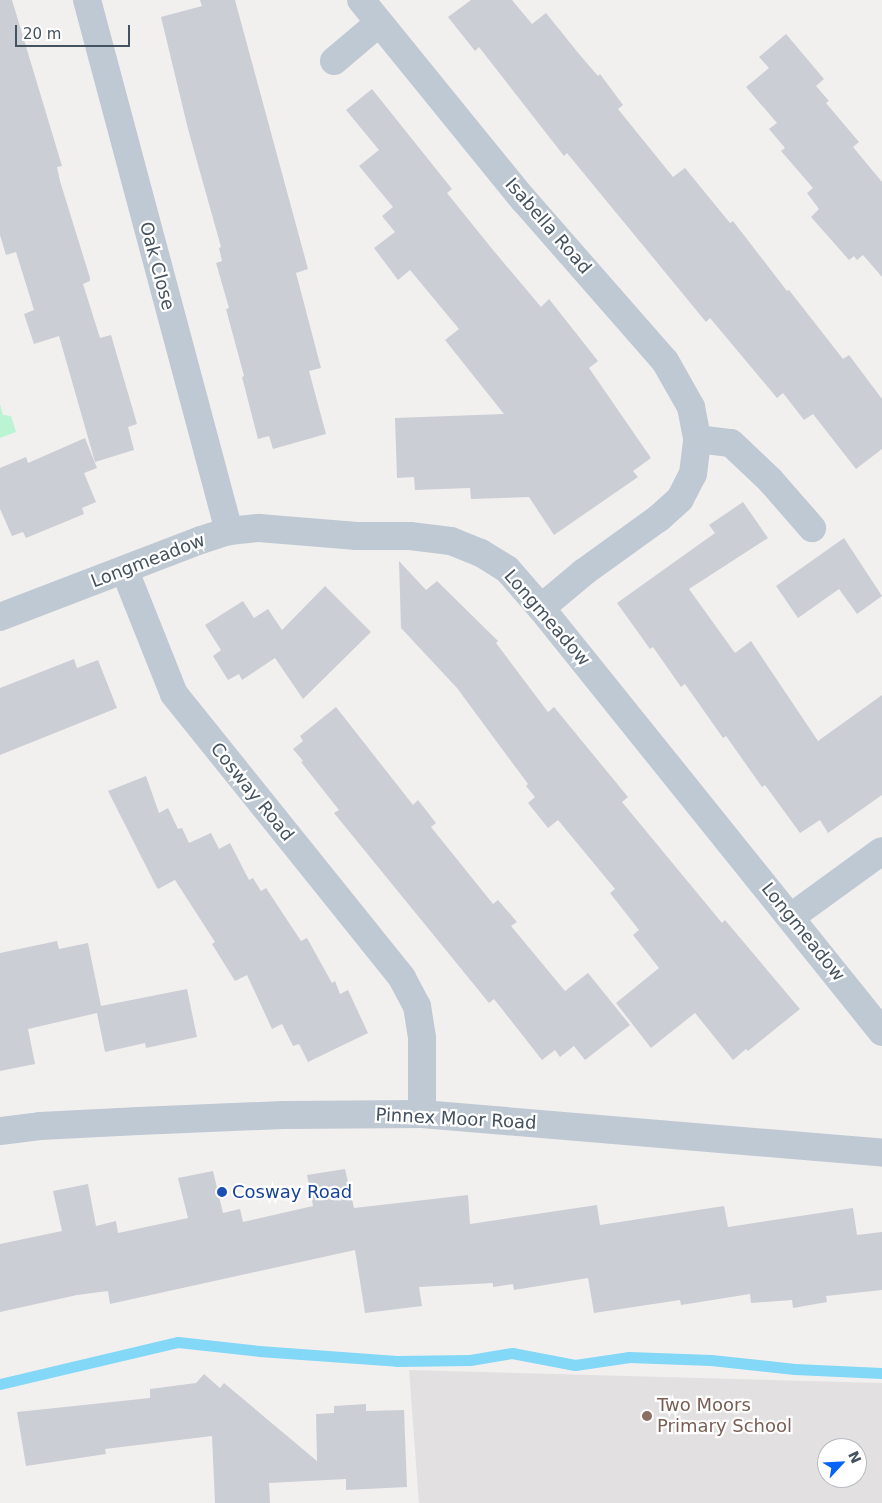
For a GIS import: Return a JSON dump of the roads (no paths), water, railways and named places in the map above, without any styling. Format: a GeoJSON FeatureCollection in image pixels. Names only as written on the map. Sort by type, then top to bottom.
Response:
{"type":"FeatureCollection","features":[{"type":"Feature","properties":{"kind":"street","name":"Oak Close"},"geometry":{"type":"LineString","coordinates":[[87,0],[229,531]]}},
{"type":"Feature","properties":{"kind":"street","name":"Isabella Road"},"geometry":{"type":"LineString","coordinates":[[361,0],[523,200],[665,361],[691,408],[697,439],[693,474],[680,499],[659,518],[584,572],[541,608]]}},
{"type":"Feature","properties":{"kind":"street"},"geometry":{"type":"LineString","coordinates":[[334,61],[379,23]]}},
{"type":"Feature","properties":{"kind":"street"},"geometry":{"type":"LineString","coordinates":[[697,439],[731,443],[770,480],[812,528]]}},
{"type":"Feature","properties":{"kind":"street","name":"Longmeadow"},"geometry":{"type":"LineString","coordinates":[[0,617],[229,531],[259,528],[356,536],[410,536],[451,541],[481,553],[507,568],[541,608],[792,917],[882,1032]]}},
{"type":"Feature","properties":{"kind":"street","name":"Cosway Road"},"geometry":{"type":"LineString","coordinates":[[125,571],[174,694],[402,978],[417,1006],[422,1038],[422,1114]]}},
{"type":"Feature","properties":{"kind":"street"},"geometry":{"type":"LineString","coordinates":[[792,917],[882,851]]}},
{"type":"Feature","properties":{"kind":"street","name":"Pinnex Moor Road"},"geometry":{"type":"LineString","coordinates":[[0,1131],[40,1126],[284,1115],[422,1114],[882,1153]]}},
{"type":"Feature","properties":{"kind":"waterway"},"geometry":{"type":"LineString","coordinates":[[0,1384],[178,1342],[259,1351],[397,1361],[470,1360],[512,1353],[575,1365],[629,1357],[711,1360],[795,1369],[882,1373]]}},
{"type":"Feature","properties":{"kind":"place","name":"Cosway Road"},"geometry":{"type":"Point","coordinates":[222,1192]}},
{"type":"Feature","properties":{"kind":"place","name":"Two Moors Primary School"},"geometry":{"type":"Point","coordinates":[647,1416]}}]}
